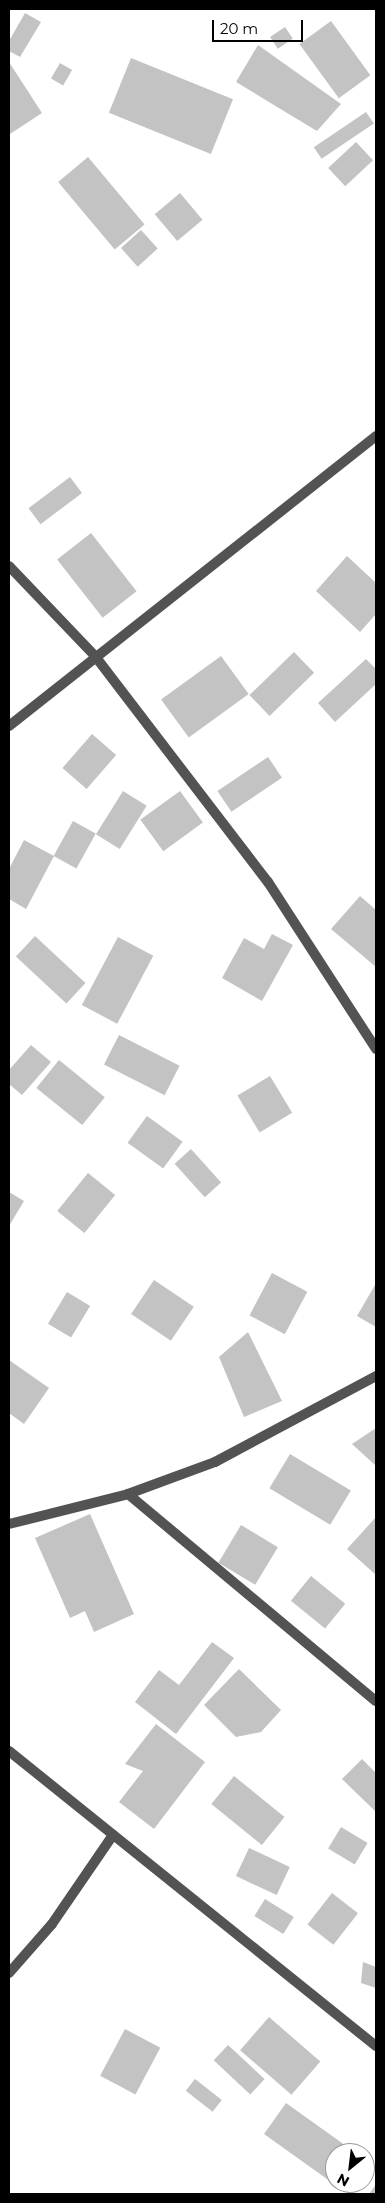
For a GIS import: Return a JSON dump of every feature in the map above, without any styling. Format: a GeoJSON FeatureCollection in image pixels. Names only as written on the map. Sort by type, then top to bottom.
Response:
{"type":"FeatureCollection","features":[{"type":"Feature","properties":{"kind":"street"},"geometry":{"type":"LineString","coordinates":[[9,726],[95,656],[376,436]]}},
{"type":"Feature","properties":{"kind":"street"},"geometry":{"type":"LineString","coordinates":[[9,566],[95,656],[268,882],[376,1049]]}},
{"type":"Feature","properties":{"kind":"street"},"geometry":{"type":"LineString","coordinates":[[9,1524],[128,1494],[216,1462],[376,1376]]}},
{"type":"Feature","properties":{"kind":"street"},"geometry":{"type":"LineString","coordinates":[[128,1494],[376,1701]]}},
{"type":"Feature","properties":{"kind":"street"},"geometry":{"type":"LineString","coordinates":[[9,1751],[376,2046]]}},
{"type":"Feature","properties":{"kind":"street"},"geometry":{"type":"LineString","coordinates":[[9,1973],[52,1924],[113,1835]]}},
{"type":"Feature","properties":{"kind":"building"},"geometry":{"type":"Polygon","coordinates":[[[25,13],[41,22],[20,57],[9,51],[9,41],[25,13]]]}},
{"type":"Feature","properties":{"kind":"building"},"geometry":{"type":"Polygon","coordinates":[[[331,21],[370,75],[339,98],[299,44],[331,21]]]}},
{"type":"Feature","properties":{"kind":"building"},"geometry":{"type":"Polygon","coordinates":[[[285,27],[293,39],[278,49],[270,37],[285,27]]]}},
{"type":"Feature","properties":{"kind":"building"},"geometry":{"type":"Polygon","coordinates":[[[258,45],[341,104],[317,131],[236,82],[258,45]]]}},
{"type":"Feature","properties":{"kind":"building"},"geometry":{"type":"Polygon","coordinates":[[[131,58],[233,99],[211,154],[109,113],[131,58]]]}},
{"type":"Feature","properties":{"kind":"building"},"geometry":{"type":"Polygon","coordinates":[[[9,62],[42,113],[10,134],[9,133],[9,62]]]}},
{"type":"Feature","properties":{"kind":"building"},"geometry":{"type":"Polygon","coordinates":[[[60,63],[72,70],[63,86],[51,79],[60,63]]]}},
{"type":"Feature","properties":{"kind":"building"},"geometry":{"type":"Polygon","coordinates":[[[366,112],[374,124],[322,159],[314,147],[366,112]]]}},
{"type":"Feature","properties":{"kind":"building"},"geometry":{"type":"Polygon","coordinates":[[[356,142],[373,160],[345,186],[328,168],[356,142]]]}},
{"type":"Feature","properties":{"kind":"building"},"geometry":{"type":"Polygon","coordinates":[[[88,157],[145,224],[115,249],[58,182],[88,157]]]}},
{"type":"Feature","properties":{"kind":"building"},"geometry":{"type":"Polygon","coordinates":[[[180,193],[202,220],[177,241],[155,214],[180,193]]]}},
{"type":"Feature","properties":{"kind":"building"},"geometry":{"type":"Polygon","coordinates":[[[141,230],[158,249],[138,267],[121,248],[141,230]]]}},
{"type":"Feature","properties":{"kind":"building"},"geometry":{"type":"Polygon","coordinates":[[[70,477],[82,493],[41,524],[28,508],[70,477]]]}},
{"type":"Feature","properties":{"kind":"building"},"geometry":{"type":"Polygon","coordinates":[[[91,533],[137,591],[103,618],[57,559],[91,533]]]}},
{"type":"Feature","properties":{"kind":"building"},"geometry":{"type":"Polygon","coordinates":[[[347,556],[376,583],[376,614],[360,632],[316,591],[347,556]]]}},
{"type":"Feature","properties":{"kind":"building"},"geometry":{"type":"Polygon","coordinates":[[[294,652],[314,673],[270,716],[249,695],[294,652]]]}},
{"type":"Feature","properties":{"kind":"building"},"geometry":{"type":"Polygon","coordinates":[[[221,656],[249,694],[189,738],[161,699],[221,656]]]}},
{"type":"Feature","properties":{"kind":"building"},"geometry":{"type":"Polygon","coordinates":[[[366,659],[376,669],[376,684],[335,722],[318,703],[366,659]]]}},
{"type":"Feature","properties":{"kind":"building"},"geometry":{"type":"Polygon","coordinates":[[[92,734],[116,755],[87,789],[62,768],[92,734]]]}},
{"type":"Feature","properties":{"kind":"building"},"geometry":{"type":"Polygon","coordinates":[[[268,757],[282,778],[231,812],[217,791],[268,757]]]}},
{"type":"Feature","properties":{"kind":"building"},"geometry":{"type":"Polygon","coordinates":[[[123,791],[147,806],[120,849],[96,834],[123,791]]]}},
{"type":"Feature","properties":{"kind":"building"},"geometry":{"type":"Polygon","coordinates":[[[180,791],[203,823],[163,851],[140,820],[180,791]]]}},
{"type":"Feature","properties":{"kind":"building"},"geometry":{"type":"Polygon","coordinates":[[[73,821],[96,834],[76,869],[54,856],[73,821]]]}},
{"type":"Feature","properties":{"kind":"building"},"geometry":{"type":"Polygon","coordinates":[[[24,840],[54,856],[26,909],[9,899],[9,869],[24,840]]]}},
{"type":"Feature","properties":{"kind":"building"},"geometry":{"type":"Polygon","coordinates":[[[360,896],[376,910],[376,967],[331,929],[360,896]]]}},
{"type":"Feature","properties":{"kind":"building"},"geometry":{"type":"Polygon","coordinates":[[[272,934],[293,945],[262,1001],[222,978],[244,938],[264,949],[272,934]]]}},
{"type":"Feature","properties":{"kind":"building"},"geometry":{"type":"Polygon","coordinates":[[[35,936],[85,983],[66,1004],[16,956],[35,936]]]}},
{"type":"Feature","properties":{"kind":"building"},"geometry":{"type":"Polygon","coordinates":[[[118,937],[153,956],[117,1024],[82,1005],[118,937]]]}},
{"type":"Feature","properties":{"kind":"building"},"geometry":{"type":"Polygon","coordinates":[[[119,1035],[180,1066],[165,1095],[104,1064],[119,1035]]]}},
{"type":"Feature","properties":{"kind":"building"},"geometry":{"type":"Polygon","coordinates":[[[31,1045],[51,1062],[22,1095],[9,1084],[9,1070],[31,1045]]]}},
{"type":"Feature","properties":{"kind":"building"},"geometry":{"type":"Polygon","coordinates":[[[59,1060],[105,1097],[82,1125],[36,1088],[59,1060]]]}},
{"type":"Feature","properties":{"kind":"building"},"geometry":{"type":"Polygon","coordinates":[[[270,1076],[292,1113],[260,1132],[237,1096],[270,1076]]]}},
{"type":"Feature","properties":{"kind":"building"},"geometry":{"type":"Polygon","coordinates":[[[147,1116],[183,1142],[163,1169],[128,1143],[147,1116]]]}},
{"type":"Feature","properties":{"kind":"building"},"geometry":{"type":"Polygon","coordinates":[[[191,1149],[221,1182],[205,1197],[175,1164],[191,1149]]]}},
{"type":"Feature","properties":{"kind":"building"},"geometry":{"type":"Polygon","coordinates":[[[88,1173],[115,1195],[84,1233],[57,1211],[88,1173]]]}},
{"type":"Feature","properties":{"kind":"building"},"geometry":{"type":"Polygon","coordinates":[[[9,1192],[24,1201],[9,1226],[9,1192]]]}},
{"type":"Feature","properties":{"kind":"building"},"geometry":{"type":"Polygon","coordinates":[[[272,1273],[307,1292],[285,1334],[249,1315],[272,1273]]]}},
{"type":"Feature","properties":{"kind":"building"},"geometry":{"type":"Polygon","coordinates":[[[154,1280],[194,1307],[171,1341],[131,1314],[154,1280]]]}},
{"type":"Feature","properties":{"kind":"building"},"geometry":{"type":"Polygon","coordinates":[[[376,1286],[376,1327],[357,1316],[376,1286]]]}},
{"type":"Feature","properties":{"kind":"building"},"geometry":{"type":"Polygon","coordinates":[[[67,1292],[90,1306],[71,1338],[48,1324],[67,1292]]]}},
{"type":"Feature","properties":{"kind":"building"},"geometry":{"type":"Polygon","coordinates":[[[248,1332],[282,1401],[244,1417],[219,1357],[248,1332]]]}},
{"type":"Feature","properties":{"kind":"building"},"geometry":{"type":"Polygon","coordinates":[[[9,1360],[49,1388],[24,1424],[9,1413],[9,1360]]]}},
{"type":"Feature","properties":{"kind":"building"},"geometry":{"type":"Polygon","coordinates":[[[376,1428],[376,1466],[352,1444],[376,1428]]]}},
{"type":"Feature","properties":{"kind":"building"},"geometry":{"type":"Polygon","coordinates":[[[290,1454],[351,1491],[330,1525],[269,1488],[290,1454]]]}},
{"type":"Feature","properties":{"kind":"building"},"geometry":{"type":"Polygon","coordinates":[[[90,1514],[134,1614],[94,1632],[85,1611],[70,1618],[35,1538],[90,1514]]]}},
{"type":"Feature","properties":{"kind":"building"},"geometry":{"type":"Polygon","coordinates":[[[376,1517],[376,1575],[347,1549],[376,1517]]]}},
{"type":"Feature","properties":{"kind":"building"},"geometry":{"type":"Polygon","coordinates":[[[241,1525],[278,1547],[255,1585],[218,1563],[241,1525]]]}},
{"type":"Feature","properties":{"kind":"building"},"geometry":{"type":"Polygon","coordinates":[[[311,1576],[345,1604],[325,1629],[291,1601],[311,1576]]]}},
{"type":"Feature","properties":{"kind":"building"},"geometry":{"type":"Polygon","coordinates":[[[212,1642],[234,1658],[176,1734],[135,1702],[159,1670],[179,1685],[212,1642]]]}},
{"type":"Feature","properties":{"kind":"building"},"geometry":{"type":"Polygon","coordinates":[[[239,1669],[281,1710],[261,1732],[236,1737],[204,1705],[239,1669]]]}},
{"type":"Feature","properties":{"kind":"building"},"geometry":{"type":"Polygon","coordinates":[[[156,1724],[205,1762],[154,1829],[119,1802],[143,1771],[125,1764],[156,1724]]]}},
{"type":"Feature","properties":{"kind":"building"},"geometry":{"type":"Polygon","coordinates":[[[362,1759],[376,1773],[376,1812],[342,1779],[362,1759]]]}},
{"type":"Feature","properties":{"kind":"building"},"geometry":{"type":"Polygon","coordinates":[[[234,1776],[285,1817],[262,1845],[211,1804],[234,1776]]]}},
{"type":"Feature","properties":{"kind":"building"},"geometry":{"type":"Polygon","coordinates":[[[341,1827],[368,1843],[355,1864],[328,1848],[341,1827]]]}},
{"type":"Feature","properties":{"kind":"building"},"geometry":{"type":"Polygon","coordinates":[[[249,1848],[290,1867],[277,1895],[236,1876],[249,1848]]]}},
{"type":"Feature","properties":{"kind":"building"},"geometry":{"type":"Polygon","coordinates":[[[332,1893],[358,1913],[333,1945],[307,1925],[332,1893]]]}},
{"type":"Feature","properties":{"kind":"building"},"geometry":{"type":"Polygon","coordinates":[[[265,1899],[294,1917],[283,1934],[254,1916],[265,1899]]]}},
{"type":"Feature","properties":{"kind":"building"},"geometry":{"type":"Polygon","coordinates":[[[363,1962],[376,1967],[376,1988],[361,1983],[363,1962]]]}},
{"type":"Feature","properties":{"kind":"building"},"geometry":{"type":"Polygon","coordinates":[[[269,2017],[320,2062],[291,2095],[240,2050],[269,2017]]]}},
{"type":"Feature","properties":{"kind":"building"},"geometry":{"type":"Polygon","coordinates":[[[125,2029],[160,2048],[135,2095],[100,2076],[125,2029]]]}},
{"type":"Feature","properties":{"kind":"building"},"geometry":{"type":"Polygon","coordinates":[[[228,2045],[265,2079],[250,2094],[214,2060],[228,2045]]]}},
{"type":"Feature","properties":{"kind":"building"},"geometry":{"type":"Polygon","coordinates":[[[195,2079],[222,2100],[213,2112],[186,2091],[195,2079]]]}},
{"type":"Feature","properties":{"kind":"building"},"geometry":{"type":"Polygon","coordinates":[[[286,2103],[342,2143],[325,2143],[325,2178],[264,2134],[286,2103]]]}}]}
